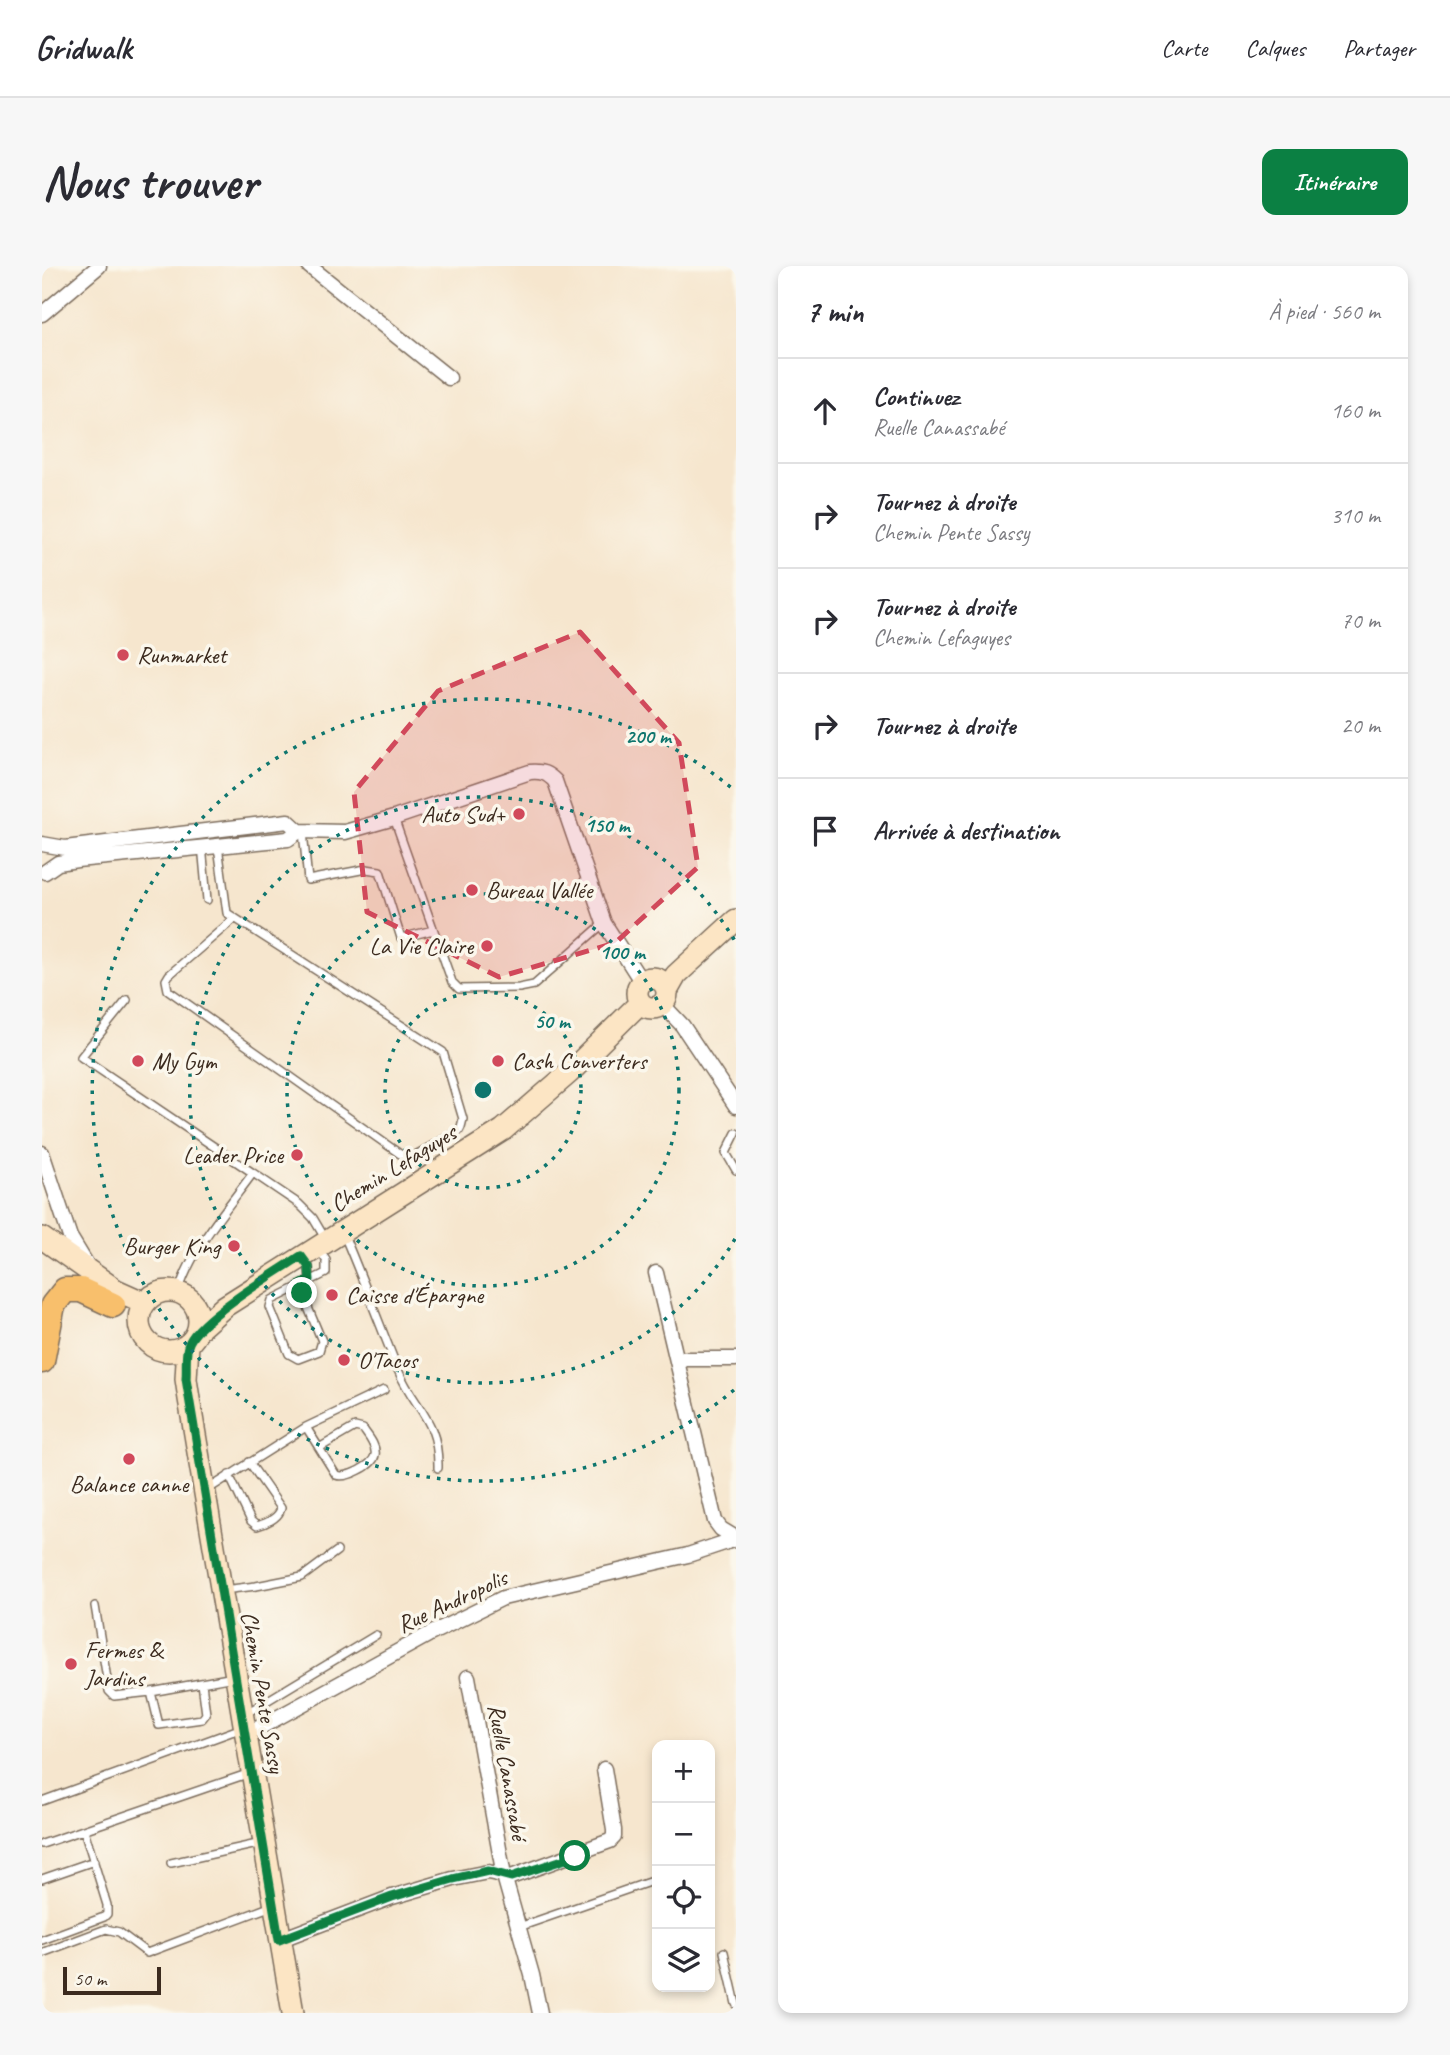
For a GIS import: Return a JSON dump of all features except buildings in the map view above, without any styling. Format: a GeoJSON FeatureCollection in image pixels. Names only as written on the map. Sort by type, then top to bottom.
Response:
{"type":"FeatureCollection","features":[{"type":"Feature","properties":{"kind":"highway"},"geometry":{"type":"LineString","coordinates":[[42,1361],[53,1305],[65,1290],[81,1290],[113,1305]]}},
{"type":"Feature","properties":{"kind":"main road","name":"Chemin Lefaguyes"},"geometry":{"type":"LineString","coordinates":[[193,1337],[225,1306],[503,1130],[736,920]]}},
{"type":"Feature","properties":{"kind":"main road"},"geometry":{"type":"LineString","coordinates":[[42,1238],[116,1290],[145,1303]]}},
{"type":"Feature","properties":{"kind":"main road"},"geometry":{"type":"LineString","coordinates":[[42,1255],[139,1323]]}},
{"type":"Feature","properties":{"kind":"main road"},"geometry":{"type":"LineString","coordinates":[[187,1299],[199,1322],[193,1337],[177,1350],[164,1350],[147,1341],[139,1323],[140,1312],[145,1303],[157,1294],[164,1292],[225,1306]]}},
{"type":"Feature","properties":{"kind":"main road","name":"Chemin Pente Sassy"},"geometry":{"type":"LineString","coordinates":[[193,1337],[186,1379],[219,1590],[293,2013]]}},
{"type":"Feature","properties":{"kind":"main road","name":"Chemin Pente Sassy"},"geometry":{"type":"LineString","coordinates":[[164,1350],[173,1366],[186,1379]]}},
{"type":"Feature","properties":{"kind":"street"},"geometry":{"type":"LineString","coordinates":[[42,314],[99,266]]}},
{"type":"Feature","properties":{"kind":"street"},"geometry":{"type":"LineString","coordinates":[[309,266],[449,378]]}},
{"type":"Feature","properties":{"kind":"street"},"geometry":{"type":"LineString","coordinates":[[43,876],[58,863],[77,860],[288,839],[301,832],[345,832],[530,772],[548,774],[555,781],[604,923],[627,962],[657,989],[736,1106]]}},
{"type":"Feature","properties":{"kind":"street"},"geometry":{"type":"LineString","coordinates":[[42,844],[65,848],[288,821],[301,832]]}},
{"type":"Feature","properties":{"kind":"street"},"geometry":{"type":"LineString","coordinates":[[42,850],[46,862],[43,876]]}},
{"type":"Feature","properties":{"kind":"street"},"geometry":{"type":"LineString","coordinates":[[42,1153],[70,1237],[94,1275]]}},
{"type":"Feature","properties":{"kind":"street"},"geometry":{"type":"LineString","coordinates":[[656,1273],[715,1521],[728,1535],[736,1538]]}},
{"type":"Feature","properties":{"kind":"street"},"geometry":{"type":"LineString","coordinates":[[677,1359],[736,1359]]}},
{"type":"Feature","properties":{"kind":"street","name":"Rue Andropolis"},"geometry":{"type":"LineString","coordinates":[[242,1722],[257,1729],[428,1635],[503,1598],[688,1555],[736,1538]]}},
{"type":"Feature","properties":{"kind":"street","name":"Ruelle Canassabé"},"geometry":{"type":"LineString","coordinates":[[468,1677],[504,1876]]}},
{"type":"Feature","properties":{"kind":"street","name":"Ruelle Canassabé"},"geometry":{"type":"LineString","coordinates":[[279,1940],[392,1897],[488,1871],[511,1877],[610,1841],[614,1837],[613,1821],[604,1769]]}},
{"type":"Feature","properties":{"kind":"street"},"geometry":{"type":"LineString","coordinates":[[504,1876],[540,2013]]}},
{"type":"Feature","properties":{"kind":"lane"},"geometry":{"type":"LineString","coordinates":[[394,818],[452,982],[459,989],[519,988],[534,985],[604,923]]}},
{"type":"Feature","properties":{"kind":"lane"},"geometry":{"type":"LineString","coordinates":[[200,831],[207,900]]}},
{"type":"Feature","properties":{"kind":"lane"},"geometry":{"type":"LineString","coordinates":[[301,832],[308,880],[366,869],[380,871],[401,937],[433,930]]}},
{"type":"Feature","properties":{"kind":"lane"},"geometry":{"type":"LineString","coordinates":[[218,846],[227,913],[235,918],[443,1052],[463,1119],[459,1131],[412,1157],[400,1154],[168,990],[166,980],[169,975],[235,918]]}},
{"type":"Feature","properties":{"kind":"lane"},"geometry":{"type":"LineString","coordinates":[[127,1000],[80,1057],[299,1204],[313,1218],[326,1260],[326,1273],[310,1280],[272,1300],[270,1307],[289,1354],[298,1359],[319,1351],[322,1342],[299,1286]]}},
{"type":"Feature","properties":{"kind":"lane"},"geometry":{"type":"LineString","coordinates":[[736,1133],[726,1153],[736,1170]]}},
{"type":"Feature","properties":{"kind":"lane"},"geometry":{"type":"LineString","coordinates":[[187,1299],[184,1274],[253,1173]]}},
{"type":"Feature","properties":{"kind":"lane"},"geometry":{"type":"LineString","coordinates":[[310,1280],[309,1267],[322,1244]]}},
{"type":"Feature","properties":{"kind":"lane"},"geometry":{"type":"LineString","coordinates":[[322,1244],[431,1425],[437,1442],[438,1468]]}},
{"type":"Feature","properties":{"kind":"lane"},"geometry":{"type":"LineString","coordinates":[[203,1492],[306,1427],[384,1390]]}},
{"type":"Feature","properties":{"kind":"lane"},"geometry":{"type":"LineString","coordinates":[[306,1427],[319,1448],[336,1475],[342,1478],[352,1475],[374,1460],[376,1454],[363,1429],[355,1427],[319,1448]]}},
{"type":"Feature","properties":{"kind":"lane"},"geometry":{"type":"LineString","coordinates":[[229,1475],[251,1521],[257,1526],[267,1523],[281,1508],[249,1462]]}},
{"type":"Feature","properties":{"kind":"lane"},"geometry":{"type":"LineString","coordinates":[[219,1590],[256,1587],[302,1577],[337,1550]]}},
{"type":"Feature","properties":{"kind":"lane"},"geometry":{"type":"LineString","coordinates":[[95,1606],[111,1694],[118,1697],[234,1677]]}},
{"type":"Feature","properties":{"kind":"lane"},"geometry":{"type":"LineString","coordinates":[[42,1801],[242,1722],[376,1634]]}},
{"type":"Feature","properties":{"kind":"lane"},"geometry":{"type":"LineString","coordinates":[[151,1692],[159,1725],[202,1719],[206,1714],[202,1683]]}},
{"type":"Feature","properties":{"kind":"lane"},"geometry":{"type":"LineString","coordinates":[[42,1844],[251,1773]]}},
{"type":"Feature","properties":{"kind":"lane"},"geometry":{"type":"LineString","coordinates":[[42,1940],[107,1914],[107,1905],[84,1830]]}},
{"type":"Feature","properties":{"kind":"lane"},"geometry":{"type":"LineString","coordinates":[[171,1864],[262,1843]]}},
{"type":"Feature","properties":{"kind":"lane"},"geometry":{"type":"LineString","coordinates":[[42,1879],[94,1861]]}},
{"type":"Feature","properties":{"kind":"lane"},"geometry":{"type":"LineString","coordinates":[[519,1927],[649,1882]]}},
{"type":"Feature","properties":{"kind":"lane"},"geometry":{"type":"LineString","coordinates":[[42,1952],[106,1929],[119,1932],[147,1953],[273,1906]]}},
{"type":"Feature","properties":{"kind":"lane"},"geometry":{"type":"LineString","coordinates":[[724,1952],[736,2004]]}},
{"type":"Feature","properties":{"kind":"highlighted area"},"geometry":{"type":"Polygon","coordinates":[[[580,632],[679,743],[698,867],[615,943],[499,977],[367,912],[354,792],[438,691],[580,632]]]}},
{"type":"Feature","properties":{"kind":"place","name":"Runmarket"},"geometry":{"type":"Point","coordinates":[123,655]}},
{"type":"Feature","properties":{"kind":"place","name":"Auto Sud+"},"geometry":{"type":"Point","coordinates":[519,814]}},
{"type":"Feature","properties":{"kind":"place","name":"Bureau Vallée"},"geometry":{"type":"Point","coordinates":[472,890]}},
{"type":"Feature","properties":{"kind":"place","name":"La Vie Claire"},"geometry":{"type":"Point","coordinates":[487,946]}},
{"type":"Feature","properties":{"kind":"place","name":"My Gym"},"geometry":{"type":"Point","coordinates":[138,1061]}},
{"type":"Feature","properties":{"kind":"place","name":"Cash Converters"},"geometry":{"type":"Point","coordinates":[498,1061]}},
{"type":"Feature","properties":{"kind":"place","name":"Leader Price"},"geometry":{"type":"Point","coordinates":[297,1155]}},
{"type":"Feature","properties":{"kind":"place","name":"Burger King"},"geometry":{"type":"Point","coordinates":[234,1246]}},
{"type":"Feature","properties":{"kind":"place","name":"Caisse d'Épargne"},"geometry":{"type":"Point","coordinates":[332,1295]}},
{"type":"Feature","properties":{"kind":"place","name":"O'Tacos"},"geometry":{"type":"Point","coordinates":[344,1360]}},
{"type":"Feature","properties":{"kind":"place","name":"Balance canne"},"geometry":{"type":"Point","coordinates":[129,1459]}},
{"type":"Feature","properties":{"kind":"place","name":"Fermes & Jardins"},"geometry":{"type":"Point","coordinates":[71,1664]}},
{"type":"Feature","properties":{"kind":"route"},"geometry":{"type":"LineString","coordinates":[[302,1293],[299,1286],[310,1280],[309,1267],[301,1256],[225,1306],[198,1330],[188,1345],[186,1379],[279,1940],[392,1897],[453,1879],[488,1871],[511,1877],[575,1856]]}}]}
